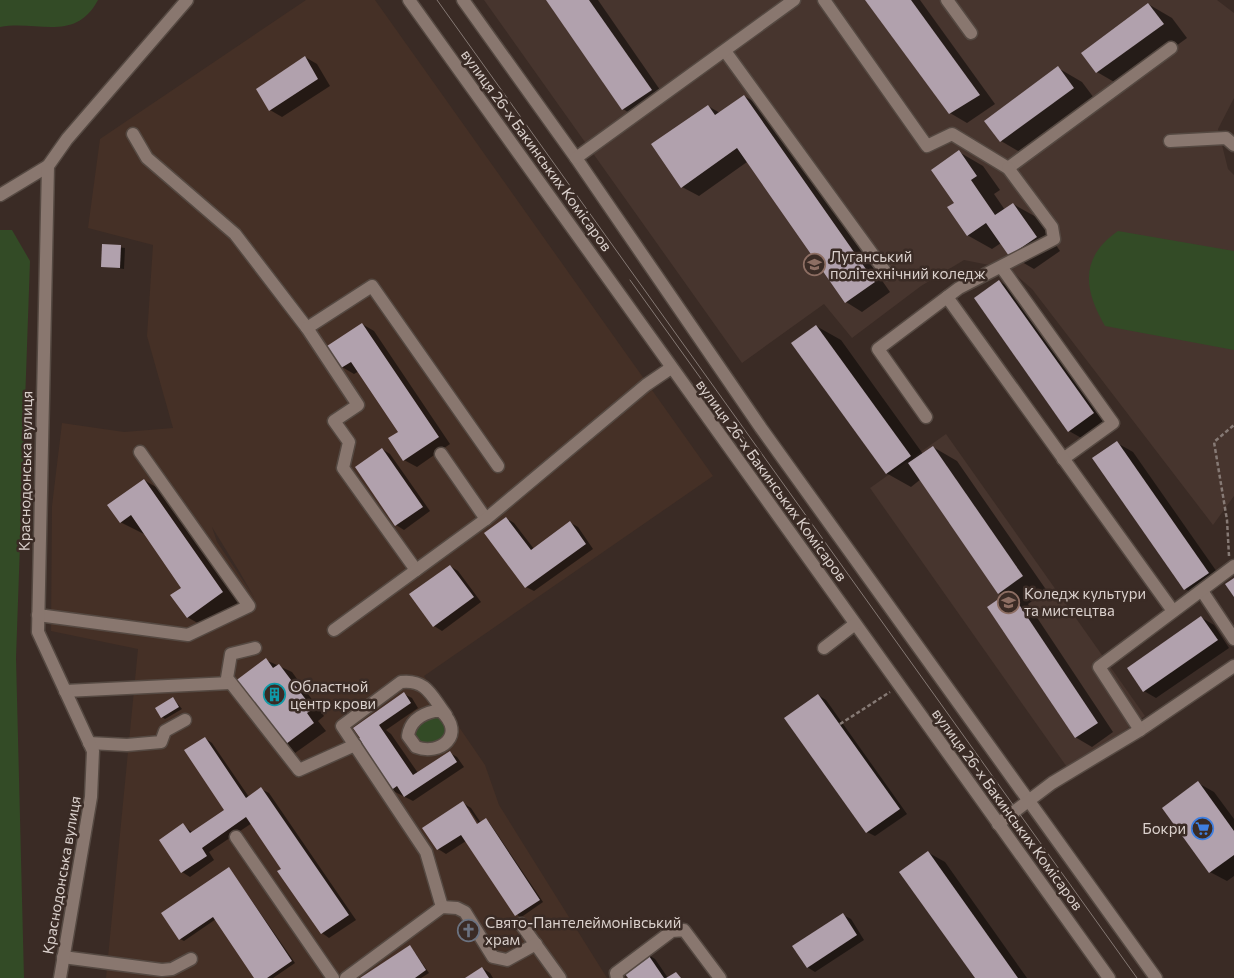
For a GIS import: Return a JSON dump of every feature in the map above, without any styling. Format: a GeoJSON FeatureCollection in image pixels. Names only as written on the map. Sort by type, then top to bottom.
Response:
{"type":"FeatureCollection","features":[{"type":"Feature","properties":{"kind":"street"},"geometry":{"type":"LineString","coordinates":[[0,195],[48,166],[67,138],[187,0]]}},
{"type":"Feature","properties":{"kind":"street","name":"вулиця 26-х Бакинських Комісаров"},"geometry":{"type":"LineString","coordinates":[[409,0],[854,624],[1110,978]]}},
{"type":"Feature","properties":{"kind":"street","name":"вулиця 26-х Бакинських Комісаров"},"geometry":{"type":"LineString","coordinates":[[463,0],[576,158],[761,428],[1156,978]]}},
{"type":"Feature","properties":{"kind":"street"},"geometry":{"type":"LineString","coordinates":[[576,158],[794,0]]}},
{"type":"Feature","properties":{"kind":"street"},"geometry":{"type":"LineString","coordinates":[[824,0],[927,146],[952,134],[1008,168],[1052,227],[1054,240],[1002,268],[959,288],[878,349],[926,417]]}},
{"type":"Feature","properties":{"kind":"street"},"geometry":{"type":"LineString","coordinates":[[947,0],[971,33]]}},
{"type":"Feature","properties":{"kind":"street"},"geometry":{"type":"LineString","coordinates":[[1008,168],[1172,48]]}},
{"type":"Feature","properties":{"kind":"street"},"geometry":{"type":"LineString","coordinates":[[724,51],[887,274]]}},
{"type":"Feature","properties":{"kind":"street"},"geometry":{"type":"LineString","coordinates":[[133,134],[147,158],[235,234],[307,328],[358,405],[334,421],[349,442],[343,468],[416,570]]}},
{"type":"Feature","properties":{"kind":"street"},"geometry":{"type":"LineString","coordinates":[[1170,141],[1226,138],[1234,145]]}},
{"type":"Feature","properties":{"kind":"street","name":"Краснодонська вулиця"},"geometry":{"type":"LineString","coordinates":[[48,166],[38,632],[93,751],[91,797],[60,978]]}},
{"type":"Feature","properties":{"kind":"street"},"geometry":{"type":"LineString","coordinates":[[1002,268],[1113,423],[1064,459]]}},
{"type":"Feature","properties":{"kind":"street"},"geometry":{"type":"LineString","coordinates":[[307,328],[372,286],[498,466]]}},
{"type":"Feature","properties":{"kind":"street"},"geometry":{"type":"LineString","coordinates":[[947,297],[1173,611]]}},
{"type":"Feature","properties":{"kind":"street"},"geometry":{"type":"LineString","coordinates":[[334,630],[486,519],[646,385],[671,368]]}},
{"type":"Feature","properties":{"kind":"street"},"geometry":{"type":"LineString","coordinates":[[38,615],[188,635],[249,606],[140,452]]}},
{"type":"Feature","properties":{"kind":"street"},"geometry":{"type":"LineString","coordinates":[[441,454],[486,519]]}},
{"type":"Feature","properties":{"kind":"street"},"geometry":{"type":"LineString","coordinates":[[1140,730],[1099,667],[1232,568]]}},
{"type":"Feature","properties":{"kind":"street"},"geometry":{"type":"LineString","coordinates":[[1202,591],[1234,639]]}},
{"type":"Feature","properties":{"kind":"street"},"geometry":{"type":"LineString","coordinates":[[824,648],[854,624]]}},
{"type":"Feature","properties":{"kind":"street"},"geometry":{"type":"LineString","coordinates":[[255,648],[231,654],[227,678],[299,770],[356,745]]}},
{"type":"Feature","properties":{"kind":"street"},"geometry":{"type":"LineString","coordinates":[[998,824],[1052,783],[1140,730],[1234,666]]}},
{"type":"Feature","properties":{"kind":"street"},"geometry":{"type":"LineString","coordinates":[[442,908],[426,852],[342,726],[402,682],[412,681],[423,684],[446,715]]}},
{"type":"Feature","properties":{"kind":"street"},"geometry":{"type":"LineString","coordinates":[[65,691],[230,683]]}},
{"type":"Feature","properties":{"kind":"street"},"geometry":{"type":"LineString","coordinates":[[89,743],[127,745],[161,742],[165,731],[185,720]]}},
{"type":"Feature","properties":{"kind":"street"},"geometry":{"type":"LineString","coordinates":[[236,837],[333,978]]}},
{"type":"Feature","properties":{"kind":"street"},"geometry":{"type":"LineString","coordinates":[[346,978],[442,908],[457,908],[465,912],[493,957],[507,960],[536,944]]}},
{"type":"Feature","properties":{"kind":"street"},"geometry":{"type":"LineString","coordinates":[[520,924],[560,978]]}},
{"type":"Feature","properties":{"kind":"street"},"geometry":{"type":"LineString","coordinates":[[617,978],[616,973],[629,961],[672,930],[684,930],[720,978]]}},
{"type":"Feature","properties":{"kind":"street"},"geometry":{"type":"LineString","coordinates":[[63,958],[162,970],[172,969],[191,959]]}},
{"type":"Feature","properties":{"kind":"path"},"geometry":{"type":"LineString","coordinates":[[1232,568],[1227,520],[1214,442],[1234,425]]}},
{"type":"Feature","properties":{"kind":"path"},"geometry":{"type":"LineString","coordinates":[[840,724],[899,685]]}},
{"type":"Feature","properties":{"kind":"shaded area"},"geometry":{"type":"Polygon","coordinates":[[[306,0],[375,0],[713,476],[424,676],[485,765],[499,805],[607,978],[106,978],[138,649],[51,631],[52,506],[62,423],[124,432],[173,428],[147,336],[153,245],[88,228],[100,139],[306,0]],[[212,527],[217,542],[254,597],[212,527]]]}},
{"type":"Feature","properties":{"kind":"shaded area","name":"Луганський політехнічний коледж"},"geometry":{"type":"Polygon","coordinates":[[[484,0],[1217,0],[1234,13],[1234,98],[1218,129],[1228,169],[1234,175],[1234,496],[1213,525],[1032,289],[1009,269],[964,260],[921,286],[852,338],[824,304],[742,363],[484,0]]]}},
{"type":"Feature","properties":{"kind":"shaded area","name":"Коледж культури та мистецтва"},"geometry":{"type":"Polygon","coordinates":[[[946,434],[1145,716],[1069,770],[870,488],[946,434]]]}},
{"type":"Feature","properties":{"kind":"green space"},"geometry":{"type":"Polygon","coordinates":[[[0,0],[98,0],[89,13],[67,26],[0,27],[0,0]]]}},
{"type":"Feature","properties":{"kind":"green space"},"geometry":{"type":"Polygon","coordinates":[[[0,230],[12,230],[30,261],[16,658],[24,978],[0,978],[0,230]]]}},
{"type":"Feature","properties":{"kind":"green space"},"geometry":{"type":"Polygon","coordinates":[[[1118,231],[1234,251],[1234,350],[1105,326],[1093,300],[1089,275],[1091,263],[1097,252],[1105,241],[1118,231]]]}},
{"type":"Feature","properties":{"kind":"green space"},"geometry":{"type":"Polygon","coordinates":[[[437,717],[444,723],[446,732],[439,740],[422,746],[413,737],[419,722],[437,717]]]}},
{"type":"Feature","properties":{"kind":"building"},"geometry":{"type":"Polygon","coordinates":[[[546,0],[589,0],[652,90],[622,110],[546,0]]]}},
{"type":"Feature","properties":{"kind":"building"},"geometry":{"type":"Polygon","coordinates":[[[865,0],[911,0],[980,95],[949,114],[865,0]]]}},
{"type":"Feature","properties":{"kind":"building"},"geometry":{"type":"Polygon","coordinates":[[[1148,3],[1164,24],[1096,73],[1081,53],[1148,3]]]}},
{"type":"Feature","properties":{"kind":"building"},"geometry":{"type":"Polygon","coordinates":[[[305,56],[318,79],[269,111],[256,89],[305,56]]]}},
{"type":"Feature","properties":{"kind":"building"},"geometry":{"type":"Polygon","coordinates":[[[1058,66],[1074,88],[1000,142],[984,121],[1058,66]]]}},
{"type":"Feature","properties":{"kind":"building"},"geometry":{"type":"Polygon","coordinates":[[[744,95],[875,282],[845,303],[737,148],[681,188],[651,144],[708,105],[715,115],[744,95]]]}},
{"type":"Feature","properties":{"kind":"building"},"geometry":{"type":"Polygon","coordinates":[[[959,150],[977,176],[971,180],[995,215],[1013,203],[1037,237],[1009,256],[986,223],[967,236],[947,207],[954,203],[931,170],[959,150]]]}},
{"type":"Feature","properties":{"kind":"building"},"geometry":{"type":"Polygon","coordinates":[[[102,244],[121,245],[120,268],[101,267],[102,244]]]}},
{"type":"Feature","properties":{"kind":"building"},"geometry":{"type":"Polygon","coordinates":[[[999,280],[1094,413],[1068,432],[974,298],[999,280]]]}},
{"type":"Feature","properties":{"kind":"building"},"geometry":{"type":"Polygon","coordinates":[[[362,323],[439,437],[403,461],[388,438],[398,432],[351,362],[341,368],[327,346],[362,323]]]}},
{"type":"Feature","properties":{"kind":"building"},"geometry":{"type":"Polygon","coordinates":[[[816,325],[911,456],[886,474],[791,343],[816,325]]]}},
{"type":"Feature","properties":{"kind":"building"},"geometry":{"type":"Polygon","coordinates":[[[1117,441],[1209,573],[1184,590],[1092,458],[1117,441]]]}},
{"type":"Feature","properties":{"kind":"building"},"geometry":{"type":"Polygon","coordinates":[[[933,446],[1023,576],[998,594],[908,463],[933,446]]]}},
{"type":"Feature","properties":{"kind":"building"},"geometry":{"type":"Polygon","coordinates":[[[382,448],[423,507],[395,526],[355,467],[382,448]]]}},
{"type":"Feature","properties":{"kind":"building"},"geometry":{"type":"Polygon","coordinates":[[[144,479],[223,592],[187,618],[170,595],[181,588],[131,515],[120,523],[107,505],[144,479]]]}},
{"type":"Feature","properties":{"kind":"building"},"geometry":{"type":"Polygon","coordinates":[[[506,517],[531,550],[570,521],[586,544],[525,588],[484,533],[506,517]]]}},
{"type":"Feature","properties":{"kind":"building"},"geometry":{"type":"Polygon","coordinates":[[[450,565],[474,597],[433,627],[409,594],[450,565]]]}},
{"type":"Feature","properties":{"kind":"building"},"geometry":{"type":"Polygon","coordinates":[[[1234,578],[1234,597],[1225,584],[1234,578]]]}},
{"type":"Feature","properties":{"kind":"building"},"geometry":{"type":"Polygon","coordinates":[[[1010,591],[1098,723],[1075,738],[987,607],[1010,591]]]}},
{"type":"Feature","properties":{"kind":"building"},"geometry":{"type":"Polygon","coordinates":[[[1201,616],[1218,640],[1143,692],[1127,668],[1201,616]]]}},
{"type":"Feature","properties":{"kind":"building","name":"Областной центр крови"},"geometry":{"type":"Polygon","coordinates":[[[266,658],[273,668],[279,664],[313,709],[307,713],[314,723],[282,747],[234,682],[266,658]]]}},
{"type":"Feature","properties":{"kind":"building"},"geometry":{"type":"Polygon","coordinates":[[[404,692],[411,703],[379,725],[413,775],[450,751],[457,762],[404,797],[397,786],[390,791],[356,741],[360,738],[353,728],[404,692]]]}},
{"type":"Feature","properties":{"kind":"building"},"geometry":{"type":"Polygon","coordinates":[[[818,694],[900,809],[866,833],[784,718],[818,694]]]}},
{"type":"Feature","properties":{"kind":"building"},"geometry":{"type":"Polygon","coordinates":[[[173,697],[179,707],[161,718],[155,708],[173,697]]]}},
{"type":"Feature","properties":{"kind":"building"},"geometry":{"type":"Polygon","coordinates":[[[205,737],[246,798],[261,787],[349,915],[321,934],[277,871],[281,869],[246,817],[202,848],[207,856],[181,873],[159,840],[183,823],[190,833],[224,810],[184,750],[205,737]]]}},
{"type":"Feature","properties":{"kind":"building"},"geometry":{"type":"Polygon","coordinates":[[[1198,781],[1234,831],[1234,855],[1209,873],[1162,808],[1198,781]]]}},
{"type":"Feature","properties":{"kind":"building"},"geometry":{"type":"Polygon","coordinates":[[[463,801],[477,824],[486,818],[540,900],[515,916],[461,835],[437,850],[422,828],[463,801]]]}},
{"type":"Feature","properties":{"kind":"building"},"geometry":{"type":"Polygon","coordinates":[[[928,851],[1018,978],[975,978],[899,872],[928,851]]]}},
{"type":"Feature","properties":{"kind":"building"},"geometry":{"type":"Polygon","coordinates":[[[229,867],[292,961],[267,978],[254,978],[213,917],[179,940],[161,913],[229,867]]]}},
{"type":"Feature","properties":{"kind":"building"},"geometry":{"type":"Polygon","coordinates":[[[843,913],[857,935],[807,968],[792,946],[843,913]]]}},
{"type":"Feature","properties":{"kind":"building"},"geometry":{"type":"Polygon","coordinates":[[[410,945],[426,970],[415,978],[360,978],[410,945]]]}},
{"type":"Feature","properties":{"kind":"building"},"geometry":{"type":"Polygon","coordinates":[[[647,953],[664,978],[628,978],[622,970],[647,953]]]}},
{"type":"Feature","properties":{"kind":"building"},"geometry":{"type":"Polygon","coordinates":[[[482,967],[489,978],[465,978],[482,967]]]}},
{"type":"Feature","properties":{"kind":"building"},"geometry":{"type":"Polygon","coordinates":[[[676,972],[681,978],[666,978],[676,972]]]}},
{"type":"Feature","properties":{"kind":"tram line"},"geometry":{"type":"LineString","coordinates":[[437,0],[1137,978]]}},
{"type":"Feature","properties":{"kind":"tram line"},"geometry":{"type":"LineString","coordinates":[[630,280],[763,465]]}},
{"type":"Feature","properties":{"kind":"place","name":"Луганський політехнічний коледж"},"geometry":{"type":"Point","coordinates":[814,265]}},
{"type":"Feature","properties":{"kind":"place","name":"Коледж культури та мистецтва"},"geometry":{"type":"Point","coordinates":[1008,602]}},
{"type":"Feature","properties":{"kind":"place","name":"Областной центр крови"},"geometry":{"type":"Point","coordinates":[274,695]}},
{"type":"Feature","properties":{"kind":"place","name":"Бокри"},"geometry":{"type":"Point","coordinates":[1202,828]}},
{"type":"Feature","properties":{"kind":"place","name":"Свято-Пантелеймонівський храм"},"geometry":{"type":"Point","coordinates":[469,931]}}]}
